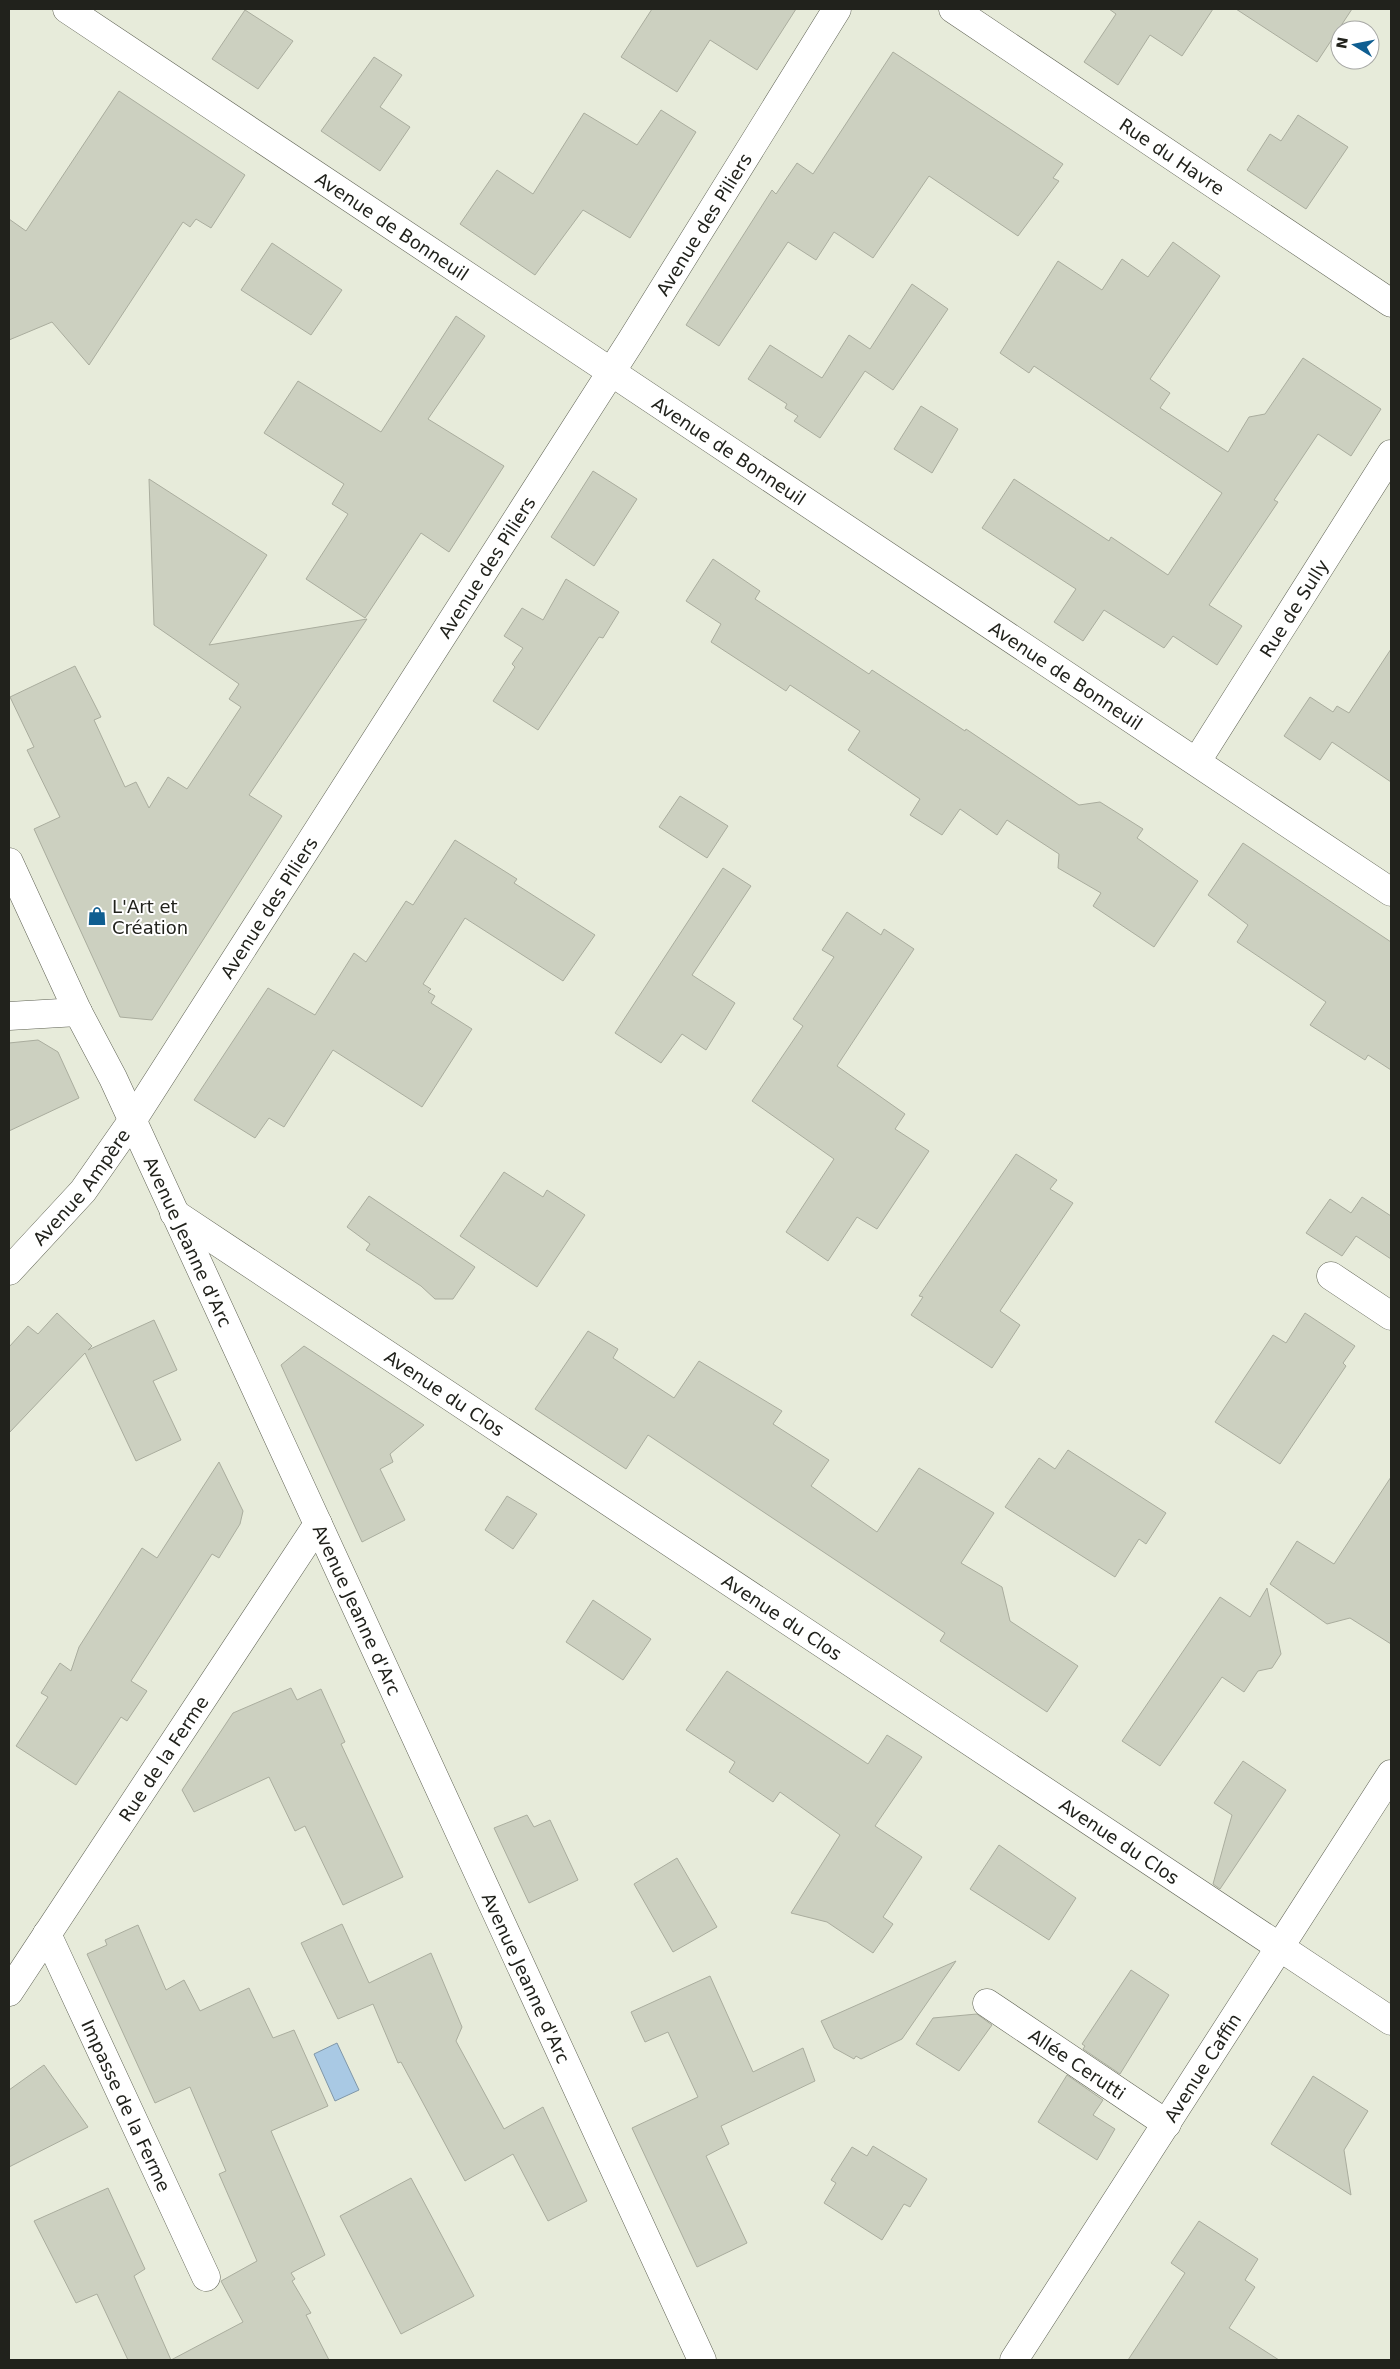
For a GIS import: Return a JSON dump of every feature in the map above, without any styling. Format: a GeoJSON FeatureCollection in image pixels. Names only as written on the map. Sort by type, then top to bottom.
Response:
{"type":"FeatureCollection","features":[{"type":"Feature","properties":{"kind":"street","name":"Avenue de Bonneuil"},"geometry":{"type":"LineString","coordinates":[[67,9],[1391,892]]}},
{"type":"Feature","properties":{"kind":"street","name":"Avenue des Piliers"},"geometry":{"type":"LineString","coordinates":[[132,1122],[611,371],[837,9]]}},
{"type":"Feature","properties":{"kind":"street","name":"Rue du Havre"},"geometry":{"type":"LineString","coordinates":[[953,9],[1391,303]]}},
{"type":"Feature","properties":{"kind":"street","name":"Rue de Sully"},"geometry":{"type":"LineString","coordinates":[[1197,761],[1391,454]]}},
{"type":"Feature","properties":{"kind":"street","name":"Avenue Jeanne d'Arc"},"geometry":{"type":"LineString","coordinates":[[9,862],[78,1012],[113,1078],[702,2360]]}},
{"type":"Feature","properties":{"kind":"street"},"geometry":{"type":"LineString","coordinates":[[9,1016],[78,1012]]}},
{"type":"Feature","properties":{"kind":"street","name":"Avenue Ampère"},"geometry":{"type":"LineString","coordinates":[[9,1271],[82,1191],[132,1122]]}},
{"type":"Feature","properties":{"kind":"street","name":"Avenue du Clos"},"geometry":{"type":"LineString","coordinates":[[174,1212],[1391,2021]]}},
{"type":"Feature","properties":{"kind":"street"},"geometry":{"type":"LineString","coordinates":[[1332,1276],[1391,1316]]}},
{"type":"Feature","properties":{"kind":"street","name":"Rue de la Ferme"},"geometry":{"type":"LineString","coordinates":[[9,1992],[318,1524]]}},
{"type":"Feature","properties":{"kind":"street","name":"Avenue Caffin"},"geometry":{"type":"LineString","coordinates":[[1014,2360],[1282,1947],[1391,1774]]}},
{"type":"Feature","properties":{"kind":"street","name":"Impasse de la Ferme"},"geometry":{"type":"LineString","coordinates":[[47,1934],[206,2277]]}},
{"type":"Feature","properties":{"kind":"street","name":"Allée Cerutti"},"geometry":{"type":"LineString","coordinates":[[987,2003],[1167,2124]]}},
{"type":"Feature","properties":{"kind":"water"},"geometry":{"type":"Polygon","coordinates":[[[337,2043],[359,2090],[335,2101],[314,2054],[337,2043]]]}},
{"type":"Feature","properties":{"kind":"building"},"geometry":{"type":"Polygon","coordinates":[[[652,9],[796,9],[757,70],[710,40],[677,92],[621,57],[652,9]]]}},
{"type":"Feature","properties":{"kind":"building"},"geometry":{"type":"Polygon","coordinates":[[[1109,9],[1213,9],[1182,56],[1150,35],[1118,85],[1084,62],[1116,14],[1109,9]]]}},
{"type":"Feature","properties":{"kind":"building"},"geometry":{"type":"Polygon","coordinates":[[[1236,9],[1352,9],[1345,20],[1330,20],[1330,42],[1317,62],[1236,9]]]}},
{"type":"Feature","properties":{"kind":"building"},"geometry":{"type":"Polygon","coordinates":[[[245,10],[293,41],[258,89],[212,59],[245,10]]]}},
{"type":"Feature","properties":{"kind":"building"},"geometry":{"type":"Polygon","coordinates":[[[893,52],[1063,164],[1053,178],[1059,181],[1018,236],[929,176],[873,258],[834,232],[816,260],[788,242],[719,346],[686,325],[772,190],[776,194],[797,163],[813,174],[893,52]]]}},
{"type":"Feature","properties":{"kind":"building"},"geometry":{"type":"Polygon","coordinates":[[[374,57],[402,75],[380,107],[410,127],[380,171],[321,131],[374,57]]]}},
{"type":"Feature","properties":{"kind":"building"},"geometry":{"type":"Polygon","coordinates":[[[119,91],[245,175],[211,228],[196,219],[190,227],[183,222],[89,365],[52,322],[9,340],[9,219],[26,231],[119,91]]]}},
{"type":"Feature","properties":{"kind":"building"},"geometry":{"type":"Polygon","coordinates":[[[661,110],[696,132],[630,238],[583,210],[535,275],[460,224],[497,170],[533,194],[584,113],[637,145],[661,110]]]}},
{"type":"Feature","properties":{"kind":"building"},"geometry":{"type":"Polygon","coordinates":[[[1298,115],[1348,147],[1306,209],[1247,170],[1270,134],[1281,141],[1298,115]]]}},
{"type":"Feature","properties":{"kind":"building"},"geometry":{"type":"Polygon","coordinates":[[[1173,242],[1220,276],[1150,379],[1170,393],[1160,408],[1228,452],[1249,417],[1265,414],[1303,358],[1381,409],[1351,456],[1318,434],[1274,500],[1278,502],[1209,605],[1242,626],[1217,665],[1173,636],[1164,648],[1104,610],[1083,641],[1054,622],[1076,589],[982,528],[1014,479],[1109,541],[1111,537],[1168,575],[1222,493],[1034,366],[1029,373],[1000,353],[1058,261],[1102,290],[1122,259],[1148,277],[1173,242]]]}},
{"type":"Feature","properties":{"kind":"building"},"geometry":{"type":"Polygon","coordinates":[[[272,243],[342,290],[311,335],[241,290],[272,243]]]}},
{"type":"Feature","properties":{"kind":"building"},"geometry":{"type":"Polygon","coordinates":[[[912,284],[948,309],[893,390],[865,371],[820,438],[794,421],[798,416],[785,408],[787,404],[748,379],[770,345],[822,378],[849,335],[870,349],[912,284]]]}},
{"type":"Feature","properties":{"kind":"building"},"geometry":{"type":"Polygon","coordinates":[[[456,316],[485,336],[428,419],[504,466],[449,552],[421,533],[365,618],[306,579],[348,514],[332,504],[344,484],[264,433],[298,381],[381,432],[456,316]]]}},
{"type":"Feature","properties":{"kind":"building"},"geometry":{"type":"Polygon","coordinates":[[[921,406],[958,429],[932,473],[894,449],[921,406]]]}},
{"type":"Feature","properties":{"kind":"building"},"geometry":{"type":"Polygon","coordinates":[[[593,471],[637,499],[594,566],[551,537],[593,471]]]}},
{"type":"Feature","properties":{"kind":"building"},"geometry":{"type":"Polygon","coordinates":[[[149,479],[267,555],[209,645],[367,619],[249,795],[282,816],[152,1020],[120,1017],[34,829],[60,817],[27,750],[34,747],[10,697],[75,666],[101,717],[94,720],[125,787],[136,782],[149,808],[168,777],[187,789],[241,707],[229,699],[239,684],[154,625],[149,479]]]}},
{"type":"Feature","properties":{"kind":"building"},"geometry":{"type":"Polygon","coordinates":[[[713,559],[760,591],[755,599],[869,674],[872,670],[965,731],[966,729],[1079,805],[1100,802],[1143,829],[1137,838],[1198,881],[1154,947],[1093,906],[1101,893],[1058,868],[1059,854],[1007,820],[997,835],[960,809],[942,835],[910,815],[920,799],[848,750],[860,731],[790,685],[786,691],[711,642],[721,624],[686,601],[713,559]]]}},
{"type":"Feature","properties":{"kind":"building"},"geometry":{"type":"Polygon","coordinates":[[[566,579],[619,612],[603,638],[599,637],[538,730],[493,701],[515,667],[512,664],[523,648],[504,636],[522,608],[543,620],[566,579]]]}},
{"type":"Feature","properties":{"kind":"building"},"geometry":{"type":"Polygon","coordinates":[[[1391,649],[1391,782],[1332,742],[1320,760],[1284,736],[1310,697],[1333,712],[1337,706],[1349,713],[1391,649]]]}},
{"type":"Feature","properties":{"kind":"building"},"geometry":{"type":"Polygon","coordinates":[[[680,796],[728,826],[707,858],[659,827],[680,796]]]}},
{"type":"Feature","properties":{"kind":"building"},"geometry":{"type":"Polygon","coordinates":[[[455,840],[517,879],[514,883],[595,935],[563,981],[465,918],[423,984],[431,989],[428,992],[435,996],[431,1003],[472,1029],[422,1107],[333,1050],[284,1127],[269,1118],[255,1138],[194,1100],[268,988],[315,1015],[354,953],[366,962],[406,901],[413,905],[455,840]]]}},
{"type":"Feature","properties":{"kind":"building"},"geometry":{"type":"Polygon","coordinates":[[[1243,843],[1391,942],[1391,1070],[1368,1055],[1365,1060],[1310,1025],[1326,1002],[1237,942],[1248,925],[1208,895],[1243,843]]]}},
{"type":"Feature","properties":{"kind":"building"},"geometry":{"type":"Polygon","coordinates":[[[723,868],[751,886],[692,975],[735,1003],[706,1050],[682,1034],[661,1063],[615,1033],[723,868]]]}},
{"type":"Feature","properties":{"kind":"building"},"geometry":{"type":"Polygon","coordinates":[[[847,912],[881,935],[884,929],[914,949],[837,1066],[905,1114],[895,1129],[929,1151],[877,1229],[857,1217],[828,1261],[786,1232],[834,1159],[752,1101],[803,1026],[793,1019],[834,957],[822,950],[847,912]]]}},
{"type":"Feature","properties":{"kind":"building"},"geometry":{"type":"Polygon","coordinates":[[[38,1040],[58,1052],[79,1098],[9,1131],[9,1043],[38,1040]]]}},
{"type":"Feature","properties":{"kind":"building"},"geometry":{"type":"Polygon","coordinates":[[[1016,1154],[1057,1180],[1050,1189],[1073,1203],[1000,1311],[1020,1325],[992,1368],[911,1315],[923,1297],[919,1296],[1016,1154]]]}},
{"type":"Feature","properties":{"kind":"building"},"geometry":{"type":"Polygon","coordinates":[[[504,1172],[543,1197],[547,1190],[585,1215],[537,1287],[460,1236],[504,1172]]]}},
{"type":"Feature","properties":{"kind":"building"},"geometry":{"type":"Polygon","coordinates":[[[369,1196],[475,1267],[453,1299],[435,1299],[421,1286],[366,1250],[370,1244],[347,1227],[369,1196]]]}},
{"type":"Feature","properties":{"kind":"building"},"geometry":{"type":"Polygon","coordinates":[[[1362,1197],[1391,1216],[1391,1259],[1356,1236],[1342,1256],[1306,1233],[1330,1199],[1351,1213],[1362,1197]]]}},
{"type":"Feature","properties":{"kind":"building"},"geometry":{"type":"Polygon","coordinates":[[[57,1313],[92,1346],[88,1350],[154,1320],[177,1370],[153,1381],[181,1440],[136,1461],[85,1353],[9,1433],[9,1347],[28,1326],[38,1334],[57,1313]]]}},
{"type":"Feature","properties":{"kind":"building"},"geometry":{"type":"Polygon","coordinates":[[[1305,1313],[1355,1346],[1343,1363],[1346,1366],[1280,1464],[1215,1422],[1273,1335],[1286,1343],[1305,1313]]]}},
{"type":"Feature","properties":{"kind":"building"},"geometry":{"type":"Polygon","coordinates":[[[588,1331],[618,1349],[613,1358],[674,1398],[699,1361],[782,1411],[773,1424],[829,1460],[811,1486],[877,1532],[919,1468],[994,1513],[961,1563],[1002,1587],[1010,1621],[1078,1666],[1047,1712],[940,1641],[945,1633],[648,1435],[626,1469],[535,1409],[588,1331]]]}},
{"type":"Feature","properties":{"kind":"building"},"geometry":{"type":"Polygon","coordinates":[[[304,1346],[424,1425],[390,1454],[393,1462],[380,1469],[405,1520],[362,1542],[281,1365],[304,1346]]]}},
{"type":"Feature","properties":{"kind":"building"},"geometry":{"type":"Polygon","coordinates":[[[1068,1450],[1166,1513],[1146,1544],[1139,1539],[1115,1577],[1005,1507],[1039,1458],[1055,1469],[1068,1450]]]}},
{"type":"Feature","properties":{"kind":"building"},"geometry":{"type":"Polygon","coordinates":[[[219,1462],[243,1511],[240,1524],[219,1558],[212,1554],[131,1681],[147,1691],[127,1721],[121,1717],[76,1785],[16,1746],[48,1697],[41,1693],[60,1663],[71,1671],[79,1647],[142,1548],[157,1558],[219,1462]]]}},
{"type":"Feature","properties":{"kind":"building"},"geometry":{"type":"Polygon","coordinates":[[[1391,1477],[1391,1644],[1350,1618],[1327,1624],[1270,1584],[1297,1541],[1334,1564],[1391,1477]]]}},
{"type":"Feature","properties":{"kind":"building"},"geometry":{"type":"Polygon","coordinates":[[[507,1496],[537,1514],[513,1549],[485,1530],[507,1496]]]}},
{"type":"Feature","properties":{"kind":"building"},"geometry":{"type":"Polygon","coordinates":[[[1267,1588],[1281,1654],[1272,1668],[1258,1671],[1244,1692],[1222,1677],[1160,1766],[1122,1741],[1220,1597],[1250,1617],[1267,1588]]]}},
{"type":"Feature","properties":{"kind":"building"},"geometry":{"type":"Polygon","coordinates":[[[593,1600],[651,1639],[623,1680],[566,1642],[593,1600]]]}},
{"type":"Feature","properties":{"kind":"building"},"geometry":{"type":"Polygon","coordinates":[[[727,1671],[868,1764],[887,1735],[922,1757],[875,1826],[922,1857],[883,1917],[893,1924],[873,1953],[827,1922],[791,1913],[840,1835],[780,1792],[773,1802],[729,1772],[735,1762],[686,1730],[727,1671]]]}},
{"type":"Feature","properties":{"kind":"building"},"geometry":{"type":"Polygon","coordinates":[[[291,1688],[297,1700],[321,1689],[345,1742],[341,1744],[403,1877],[343,1905],[305,1826],[295,1831],[269,1777],[194,1812],[182,1790],[233,1713],[291,1688]]]}},
{"type":"Feature","properties":{"kind":"building"},"geometry":{"type":"Polygon","coordinates":[[[1243,1761],[1286,1790],[1220,1889],[1213,1884],[1232,1815],[1214,1803],[1243,1761]]]}},
{"type":"Feature","properties":{"kind":"building"},"geometry":{"type":"Polygon","coordinates":[[[527,1815],[534,1827],[550,1820],[578,1880],[529,1903],[494,1828],[527,1815]]]}},
{"type":"Feature","properties":{"kind":"building"},"geometry":{"type":"Polygon","coordinates":[[[999,1845],[1076,1898],[1049,1940],[970,1889],[999,1845]]]}},
{"type":"Feature","properties":{"kind":"building"},"geometry":{"type":"Polygon","coordinates":[[[677,1858],[717,1927],[673,1952],[634,1884],[677,1858]]]}},
{"type":"Feature","properties":{"kind":"building"},"geometry":{"type":"Polygon","coordinates":[[[342,1924],[369,1983],[431,1953],[462,2027],[456,2041],[504,2129],[543,2107],[587,2201],[548,2221],[513,2154],[465,2181],[401,2062],[398,2063],[373,2004],[338,2019],[301,1943],[342,1924]]]}},
{"type":"Feature","properties":{"kind":"building"},"geometry":{"type":"Polygon","coordinates":[[[138,1925],[166,1990],[184,1980],[200,2011],[249,1988],[273,2038],[294,2030],[328,2106],[271,2131],[325,2255],[291,2273],[295,2279],[292,2281],[311,2313],[306,2315],[329,2360],[171,2360],[243,2322],[221,2281],[257,2261],[219,2174],[226,2171],[190,2087],[155,2103],[87,1954],[107,1945],[105,1940],[138,1925]]]}},
{"type":"Feature","properties":{"kind":"building"},"geometry":{"type":"Polygon","coordinates":[[[956,1961],[902,2039],[861,2059],[856,2056],[854,2059],[834,2048],[821,2021],[956,1961]]]}},
{"type":"Feature","properties":{"kind":"building"},"geometry":{"type":"Polygon","coordinates":[[[1131,1970],[1169,1995],[1120,2074],[1083,2049],[1085,2046],[1082,2044],[1131,1970]]]}},
{"type":"Feature","properties":{"kind":"building"},"geometry":{"type":"Polygon","coordinates":[[[710,1976],[753,2072],[803,2048],[815,2081],[721,2126],[729,2144],[706,2156],[747,2243],[697,2267],[632,2128],[698,2097],[668,2032],[645,2042],[631,2012],[710,1976]]]}},
{"type":"Feature","properties":{"kind":"building"},"geometry":{"type":"Polygon","coordinates":[[[977,2014],[992,2025],[959,2071],[916,2044],[933,2018],[977,2014]]]}},
{"type":"Feature","properties":{"kind":"building"},"geometry":{"type":"Polygon","coordinates":[[[44,2065],[88,2127],[9,2167],[9,2090],[44,2065]]]}},
{"type":"Feature","properties":{"kind":"building"},"geometry":{"type":"Polygon","coordinates":[[[1067,2075],[1103,2100],[1093,2115],[1115,2129],[1097,2160],[1038,2122],[1067,2075]]]}},
{"type":"Feature","properties":{"kind":"building"},"geometry":{"type":"Polygon","coordinates":[[[1313,2076],[1368,2111],[1344,2150],[1351,2195],[1271,2144],[1313,2076]]]}},
{"type":"Feature","properties":{"kind":"building"},"geometry":{"type":"Polygon","coordinates":[[[873,2146],[927,2179],[910,2207],[904,2204],[882,2240],[824,2203],[836,2183],[831,2180],[852,2147],[867,2156],[873,2146]]]}},
{"type":"Feature","properties":{"kind":"building"},"geometry":{"type":"Polygon","coordinates":[[[411,2178],[474,2296],[401,2334],[340,2216],[411,2178]]]}},
{"type":"Feature","properties":{"kind":"building"},"geometry":{"type":"Polygon","coordinates":[[[108,2188],[145,2269],[134,2276],[171,2360],[128,2360],[97,2294],[76,2303],[34,2221],[108,2188]]]}},
{"type":"Feature","properties":{"kind":"building"},"geometry":{"type":"Polygon","coordinates":[[[1199,2221],[1258,2259],[1245,2280],[1255,2287],[1229,2328],[1279,2360],[1128,2360],[1185,2273],[1171,2263],[1199,2221]]]}},
{"type":"Feature","properties":{"kind":"place","name":"L'Art et Création"},"geometry":{"type":"Point","coordinates":[97,916]}}]}
